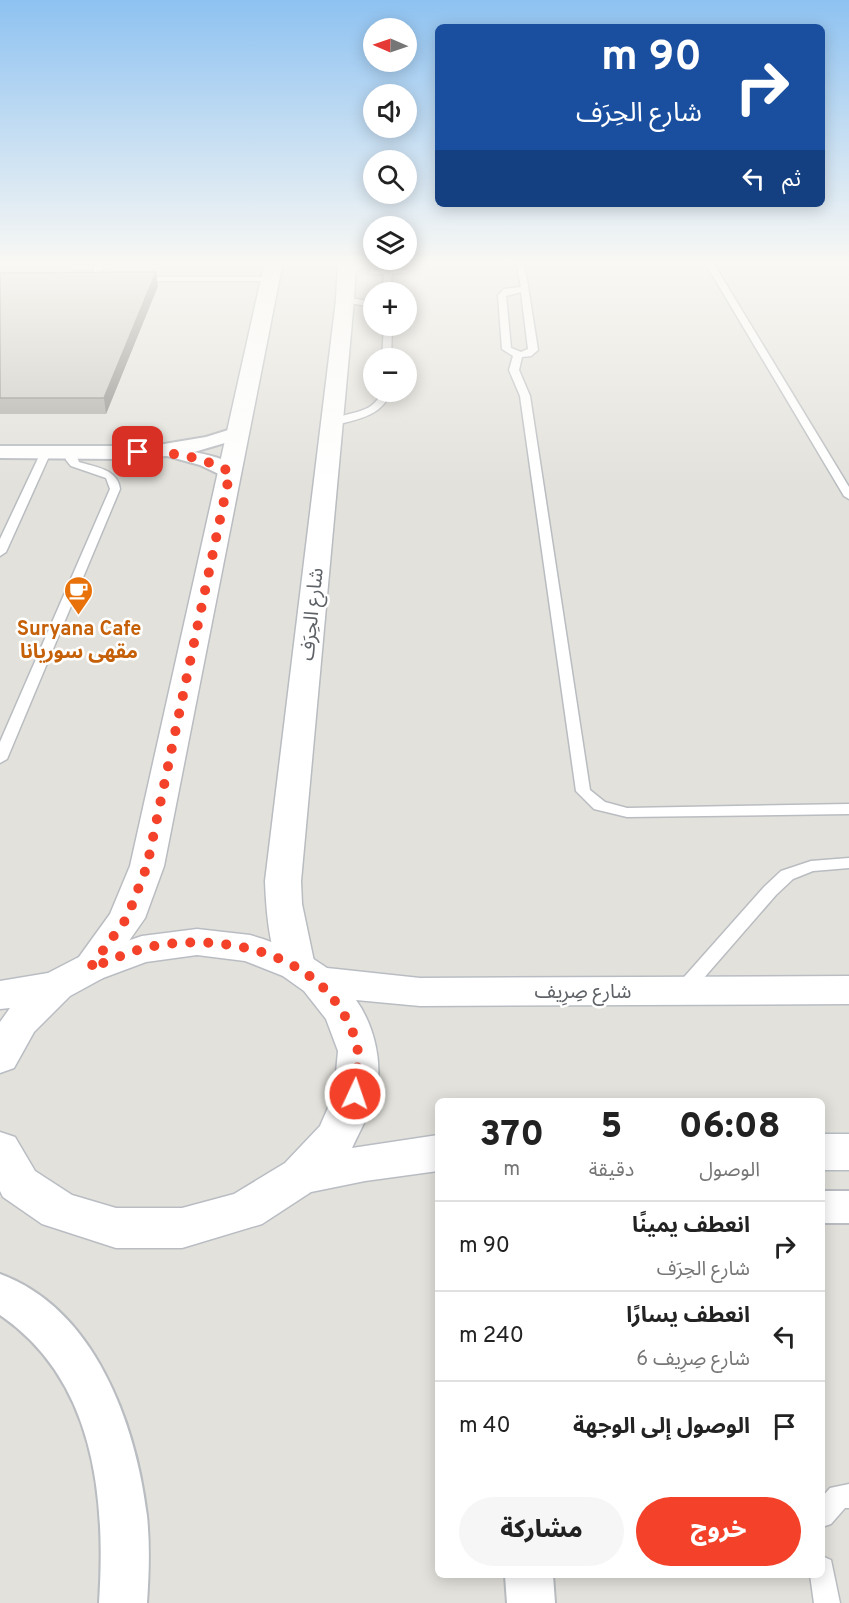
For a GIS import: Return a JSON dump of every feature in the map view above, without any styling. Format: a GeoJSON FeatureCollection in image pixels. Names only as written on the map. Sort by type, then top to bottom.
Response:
{"type":"FeatureCollection","features":[{"type":"Feature","properties":{"kind":"street"},"geometry":{"type":"LineString","coordinates":[[90,968],[127,918],[147,866],[258,336]]}},
{"type":"Feature","properties":{"kind":"street","name":"شارع الحِرَف"},"geometry":{"type":"LineString","coordinates":[[307,973],[284,904],[283,881],[332,423],[348,336]]}},
{"type":"Feature","properties":{"kind":"street"},"geometry":{"type":"LineString","coordinates":[[0,452],[161,452],[203,445],[238,433]]}},
{"type":"Feature","properties":{"kind":"street"},"geometry":{"type":"LineString","coordinates":[[161,452],[200,459],[230,472]]}},
{"type":"Feature","properties":{"kind":"street","name":"شارع صِرِيف"},"geometry":{"type":"LineString","coordinates":[[56,986],[90,968],[142,949],[197,942],[250,948],[307,973],[377,989],[420,992],[849,990]]}},
{"type":"Feature","properties":{"kind":"street"},"geometry":{"type":"LineString","coordinates":[[6,1171],[58,1210],[116,1228],[182,1228],[246,1210],[300,1176],[336,1137],[355,1094],[358,1051],[344,1013],[307,973]]}},
{"type":"Feature","properties":{"kind":"street"},"geometry":{"type":"LineString","coordinates":[[0,995],[56,986]]}},
{"type":"Feature","properties":{"kind":"street"},"geometry":{"type":"LineString","coordinates":[[0,1057],[20,1022],[56,986]]}},
{"type":"Feature","properties":{"kind":"street"},"geometry":{"type":"LineString","coordinates":[[825,1152],[849,1152]]}},
{"type":"Feature","properties":{"kind":"street"},"geometry":{"type":"LineString","coordinates":[[300,1176],[365,1163],[435,1153]]}},
{"type":"Feature","properties":{"kind":"street"},"geometry":{"type":"LineString","coordinates":[[825,1207],[849,1207]]}},
{"type":"Feature","properties":{"kind":"street"},"geometry":{"type":"LineString","coordinates":[[0,1292],[23,1304],[60,1342],[89,1388],[111,1442],[124,1504],[126,1575],[123,1603]]}},
{"type":"Feature","properties":{"kind":"street"},"geometry":{"type":"LineString","coordinates":[[529,1578],[531,1603]]}},
{"type":"Feature","properties":{"kind":"lane"},"geometry":{"type":"LineString","coordinates":[[506,336],[507,349],[518,354],[529,354],[533,350],[531,336]]}},
{"type":"Feature","properties":{"kind":"lane"},"geometry":{"type":"LineString","coordinates":[[753,336],[849,496]]}},
{"type":"Feature","properties":{"kind":"lane"},"geometry":{"type":"LineString","coordinates":[[518,354],[514,370],[525,396],[583,791],[589,798],[609,810],[634,813],[849,809]]}},
{"type":"Feature","properties":{"kind":"lane"},"geometry":{"type":"LineString","coordinates":[[332,423],[373,409],[382,402]]}},
{"type":"Feature","properties":{"kind":"lane"},"geometry":{"type":"LineString","coordinates":[[0,552],[45,452]]}},
{"type":"Feature","properties":{"kind":"lane"},"geometry":{"type":"LineString","coordinates":[[0,759],[115,489],[114,480],[110,476],[75,464],[71,460],[70,452]]}},
{"type":"Feature","properties":{"kind":"lane"},"geometry":{"type":"LineString","coordinates":[[683,991],[770,891],[787,875],[811,866],[849,863]]}},
{"type":"Feature","properties":{"kind":"lane"},"geometry":{"type":"LineString","coordinates":[[825,1512],[839,1497],[849,1496]]}},
{"type":"Feature","properties":{"kind":"lane"},"geometry":{"type":"LineString","coordinates":[[823,1578],[826,1603]]}},
{"type":"Feature","properties":{"kind":"shaded area"},"geometry":{"type":"Polygon","coordinates":[[[0,336],[849,336],[849,1603],[0,1603],[0,336]]]}},
{"type":"Feature","properties":{"kind":"building"},"geometry":{"type":"Polygon","coordinates":[[[0,336],[130,336],[104,398],[0,398],[0,336]]]}},
{"type":"Feature","properties":{"kind":"place","name":"Suryana Cafe مقهى سوريانا"},"geometry":{"type":"Point","coordinates":[79,616]}},
{"type":"Feature","properties":{"kind":"route"},"geometry":{"type":"LineString","coordinates":[[138,452],[161,452],[192,457],[230,472],[147,866],[127,918],[90,968],[142,949],[197,942],[250,948],[296,966],[318,981],[344,1013],[358,1051],[355,1094]]}}]}
